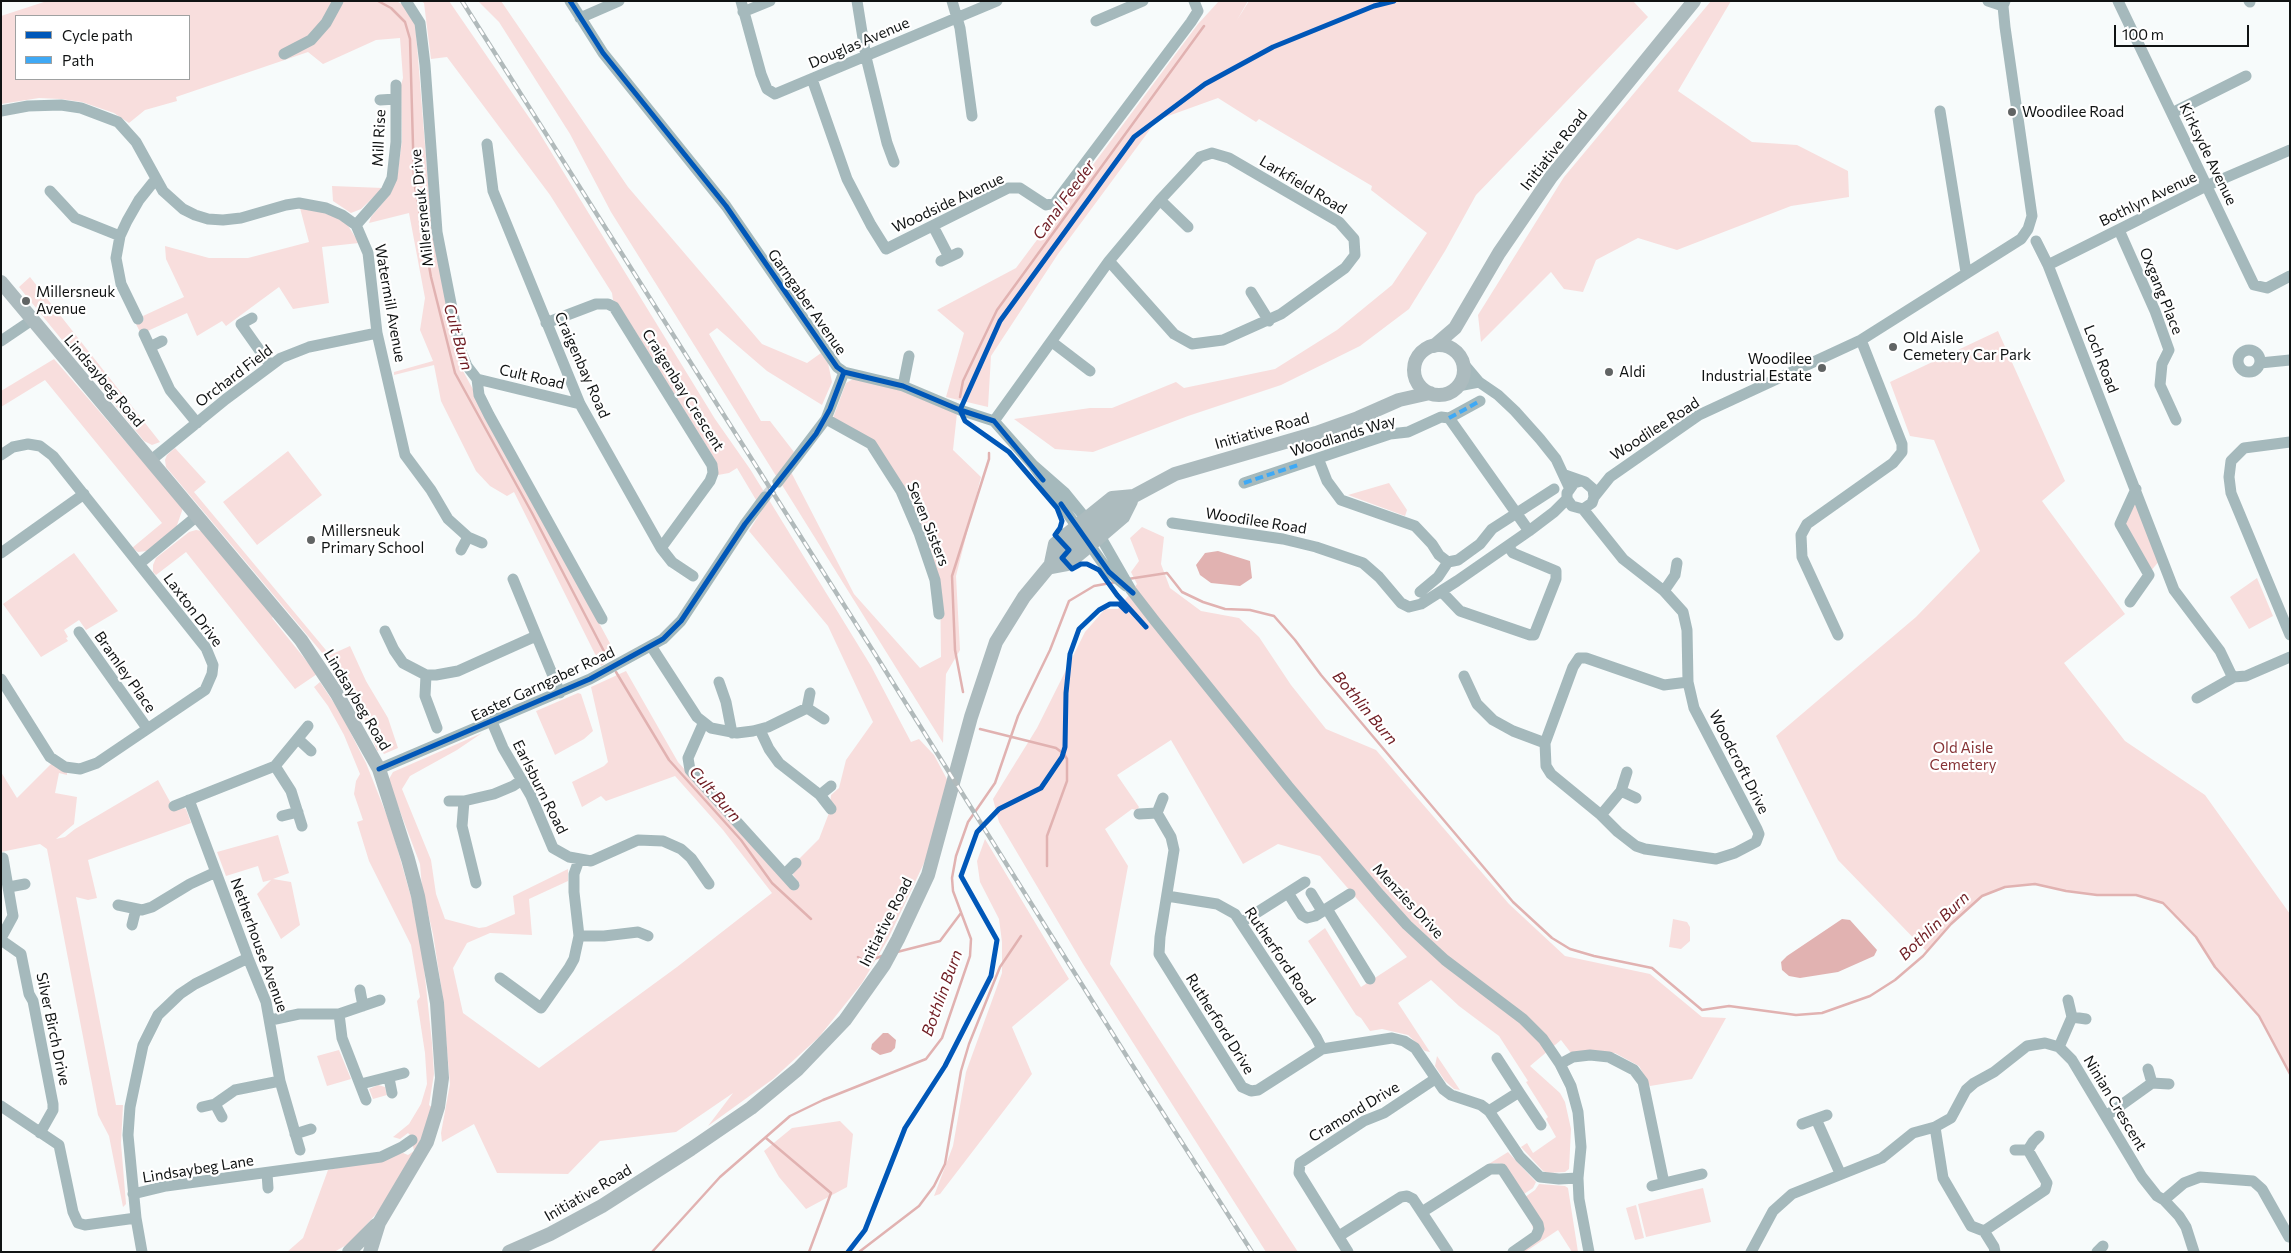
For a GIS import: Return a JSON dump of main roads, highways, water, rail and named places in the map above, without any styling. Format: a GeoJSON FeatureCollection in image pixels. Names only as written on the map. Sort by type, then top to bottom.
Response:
{"type":"FeatureCollection","features":[{"type":"Feature","properties":{"kind":"main road","name":"Initiative Road"},"geometry":{"type":"LineString","coordinates":[[1455,328],[1499,253],[1551,177],[1694,1]]}},
{"type":"Feature","properties":{"kind":"main road","name":"Lindsaybeg Road"},"geometry":{"type":"LineString","coordinates":[[1,282],[290,627],[325,673],[379,769],[418,896],[437,1003],[442,1070],[438,1107],[426,1142],[379,1223],[370,1252]]}},
{"type":"Feature","properties":{"kind":"main road"},"geometry":{"type":"LineString","coordinates":[[1455,328],[1459,357],[1464,374],[1458,386],[1444,395],[1430,394],[1420,387],[1415,377],[1414,370],[1418,357],[1455,328]]}},
{"type":"Feature","properties":{"kind":"main road"},"geometry":{"type":"LineString","coordinates":[[1434,346],[1446,346],[1459,357]]}},
{"type":"Feature","properties":{"kind":"main road"},"geometry":{"type":"LineString","coordinates":[[1399,400],[1415,377]]}},
{"type":"Feature","properties":{"kind":"main road","name":"Initiative Road"},"geometry":{"type":"LineString","coordinates":[[1051,567],[1067,564],[1112,498],[1134,496],[1175,474],[1316,433],[1358,418],[1399,400],[1430,394]]}},
{"type":"Feature","properties":{"kind":"main road","name":"Initiative Road"},"geometry":{"type":"LineString","coordinates":[[509,1252],[550,1234],[602,1206],[653,1175],[751,1108],[798,1069],[845,1020],[884,965],[928,875],[982,678],[996,642],[1024,596],[1051,567],[1055,544],[1124,518],[1134,496]]}},
{"type":"Feature","properties":{"kind":"main road","name":"Lindsaybeg Road"},"geometry":{"type":"LineString","coordinates":[[349,1252],[379,1223]]}},
{"type":"Feature","properties":{"kind":"waterway","name":"Cult Burn"},"geometry":{"type":"LineString","coordinates":[[378,1],[391,8],[405,22],[410,39],[414,181],[431,277],[455,373],[532,513],[608,659]]}},
{"type":"Feature","properties":{"kind":"waterway","name":"Canal Feeder"},"geometry":{"type":"LineString","coordinates":[[960,397],[963,381],[997,310],[1204,26]]}},
{"type":"Feature","properties":{"kind":"waterway","name":"Canal Feeder"},"geometry":{"type":"LineString","coordinates":[[963,692],[955,650],[952,576],[989,459],[989,453]]}},
{"type":"Feature","properties":{"kind":"waterway","name":"Bothlin Burn"},"geometry":{"type":"LineString","coordinates":[[1128,579],[1167,573],[1182,592],[1203,602],[1225,609],[1250,610],[1274,616],[1321,675],[1513,902],[1552,938],[1570,949],[1652,968],[1702,1010],[1729,1006],[1796,1015],[1822,1013],[1870,996],[1895,980],[1923,956],[1951,924],[1982,896],[2005,887],[2035,884],[2097,895],[2136,895],[2163,903],[2196,937],[2215,967],[2259,1016],[2290,1074]]}},
{"type":"Feature","properties":{"kind":"waterway","name":"Bothlin Burn"},"geometry":{"type":"LineString","coordinates":[[652,1252],[720,1177],[790,1116],[823,1100],[926,1059],[942,1038],[970,956],[971,939],[953,891],[952,878],[956,856],[968,822],[995,783],[1018,716],[1050,650],[1069,601],[1094,586],[1116,582]]}},
{"type":"Feature","properties":{"kind":"waterway","name":"Cult Burn"},"geometry":{"type":"LineString","coordinates":[[616,672],[669,760],[741,840],[772,883],[811,919]]}},
{"type":"Feature","properties":{"kind":"waterway","name":"Canal Feeder"},"geometry":{"type":"LineString","coordinates":[[980,729],[1056,748],[1067,759],[1067,781],[1047,836],[1047,866]]}},
{"type":"Feature","properties":{"kind":"waterway","name":"Cult Burn"},"geometry":{"type":"LineString","coordinates":[[897,952],[940,941],[961,913]]}},
{"type":"Feature","properties":{"kind":"waterway","name":"Canal Feeder"},"geometry":{"type":"LineString","coordinates":[[859,1252],[919,1206],[934,1186],[945,1164],[961,1071],[969,1044],[1000,967],[1021,936]]}},
{"type":"Feature","properties":{"kind":"waterway","name":"Cult Burn"},"geometry":{"type":"LineString","coordinates":[[858,957],[866,962],[882,956]]}},
{"type":"Feature","properties":{"kind":"waterway"},"geometry":{"type":"LineString","coordinates":[[766,1138],[831,1193],[809,1252]]}},
{"type":"Feature","properties":{"kind":"tunnel"},"geometry":{"type":"LineString","coordinates":[[765,497],[778,482]]}},
{"type":"Feature","properties":{"kind":"railway"},"geometry":{"type":"LineString","coordinates":[[462,1],[1252,1252]]}},
{"type":"Feature","properties":{"kind":"place","name":"Woodilee Road"},"geometry":{"type":"Point","coordinates":[2012,112]}},
{"type":"Feature","properties":{"kind":"place","name":"Millersneuk Avenue"},"geometry":{"type":"Point","coordinates":[26,301]}},
{"type":"Feature","properties":{"kind":"place","name":"Old Aisle Cemetery Car Park"},"geometry":{"type":"Point","coordinates":[1893,347]}},
{"type":"Feature","properties":{"kind":"place","name":"Woodilee Industrial Estate"},"geometry":{"type":"Point","coordinates":[1822,368]}},
{"type":"Feature","properties":{"kind":"place","name":"Aldi"},"geometry":{"type":"Point","coordinates":[1609,372]}},
{"type":"Feature","properties":{"kind":"place","name":"Millersneuk Primary School"},"geometry":{"type":"Point","coordinates":[311,540]}},
{"type":"Feature","properties":{"kind":"park label","name":"Old Aisle Cemetery"},"geometry":{"type":"Point","coordinates":[1963,756]}}]}
